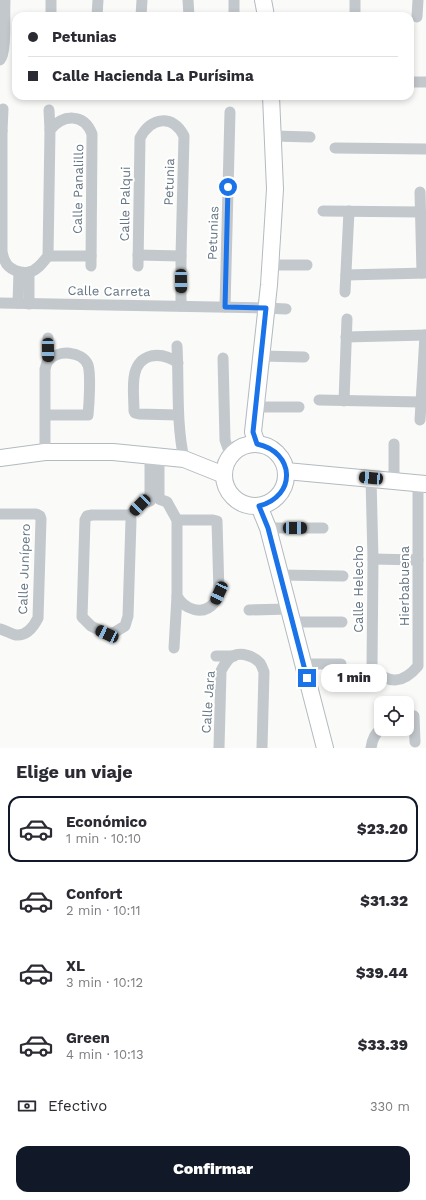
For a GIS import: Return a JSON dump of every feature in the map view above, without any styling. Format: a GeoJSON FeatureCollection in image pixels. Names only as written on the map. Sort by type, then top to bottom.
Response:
{"type":"FeatureCollection","features":[{"type":"Feature","properties":{"kind":"street"},"geometry":{"type":"LineString","coordinates":[[0,60],[2,58],[4,46],[5,0]]}},
{"type":"Feature","properties":{"kind":"street"},"geometry":{"type":"LineString","coordinates":[[51,0],[51,12]]}},
{"type":"Feature","properties":{"kind":"street"},"geometry":{"type":"LineString","coordinates":[[98,0],[98,12]]}},
{"type":"Feature","properties":{"kind":"street"},"geometry":{"type":"LineString","coordinates":[[141,12],[142,0]]}},
{"type":"Feature","properties":{"kind":"street"},"geometry":{"type":"LineString","coordinates":[[188,0],[188,12]]}},
{"type":"Feature","properties":{"kind":"street"},"geometry":{"type":"LineString","coordinates":[[234,0],[234,12]]}},
{"type":"Feature","properties":{"kind":"street"},"geometry":{"type":"LineString","coordinates":[[263,0],[265,12]]}},
{"type":"Feature","properties":{"kind":"street"},"geometry":{"type":"LineString","coordinates":[[355,0],[355,12]]}},
{"type":"Feature","properties":{"kind":"street"},"geometry":{"type":"LineString","coordinates":[[418,0],[418,17]]}},
{"type":"Feature","properties":{"kind":"street"},"geometry":{"type":"LineString","coordinates":[[414,82],[426,82]]}},
{"type":"Feature","properties":{"kind":"street"},"geometry":{"type":"LineString","coordinates":[[257,444],[253,432],[271,265],[275,189],[274,136],[271,100]]}},
{"type":"Feature","properties":{"kind":"street"},"geometry":{"type":"LineString","coordinates":[[2,109],[1,252],[5,262],[11,268],[24,272],[38,267],[48,256],[49,110]]}},
{"type":"Feature","properties":{"kind":"street","name":"Petunias"},"geometry":{"type":"LineString","coordinates":[[225,307],[230,112]]}},
{"type":"Feature","properties":{"kind":"street","name":"Calle Panalillo"},"geometry":{"type":"LineString","coordinates":[[48,256],[91,261],[92,134],[89,125],[79,119],[72,118],[56,123],[50,130]]}},
{"type":"Feature","properties":{"kind":"street","name":"Petunia"},"geometry":{"type":"LineString","coordinates":[[163,120],[180,129],[184,136],[181,256]]}},
{"type":"Feature","properties":{"kind":"street","name":"Calle Palqui"},"geometry":{"type":"LineString","coordinates":[[163,120],[152,123],[143,132],[140,138],[138,261],[181,256]]}},
{"type":"Feature","properties":{"kind":"street"},"geometry":{"type":"LineString","coordinates":[[274,136],[310,137]]}},
{"type":"Feature","properties":{"kind":"street"},"geometry":{"type":"LineString","coordinates":[[334,148],[426,150]]}},
{"type":"Feature","properties":{"kind":"street"},"geometry":{"type":"LineString","coordinates":[[346,275],[424,273],[420,192]]}},
{"type":"Feature","properties":{"kind":"street"},"geometry":{"type":"LineString","coordinates":[[324,211],[420,212]]}},
{"type":"Feature","properties":{"kind":"street"},"geometry":{"type":"LineString","coordinates":[[345,292],[350,211]]}},
{"type":"Feature","properties":{"kind":"street"},"geometry":{"type":"LineString","coordinates":[[181,256],[181,306]]}},
{"type":"Feature","properties":{"kind":"street"},"geometry":{"type":"LineString","coordinates":[[271,265],[307,265]]}},
{"type":"Feature","properties":{"kind":"street"},"geometry":{"type":"LineString","coordinates":[[24,272],[24,303]]}},
{"type":"Feature","properties":{"kind":"street","name":"Calle Carreta"},"geometry":{"type":"LineString","coordinates":[[0,303],[286,309]]}},
{"type":"Feature","properties":{"kind":"street"},"geometry":{"type":"LineString","coordinates":[[344,401],[347,320]]}},
{"type":"Feature","properties":{"kind":"street"},"geometry":{"type":"LineString","coordinates":[[346,338],[425,335],[420,420]]}},
{"type":"Feature","properties":{"kind":"street"},"geometry":{"type":"LineString","coordinates":[[46,452],[45,369],[48,361],[48,338]]}},
{"type":"Feature","properties":{"kind":"street"},"geometry":{"type":"LineString","coordinates":[[177,346],[178,415],[180,439],[184,459]]}},
{"type":"Feature","properties":{"kind":"street"},"geometry":{"type":"LineString","coordinates":[[46,415],[88,415],[88,367],[85,360],[75,355],[64,353],[56,355],[48,361]]}},
{"type":"Feature","properties":{"kind":"street"},"geometry":{"type":"LineString","coordinates":[[178,363],[172,358],[156,355],[145,357],[139,362],[135,370],[134,410],[139,414],[178,415]]}},
{"type":"Feature","properties":{"kind":"street"},"geometry":{"type":"LineString","coordinates":[[261,356],[304,357]]}},
{"type":"Feature","properties":{"kind":"street"},"geometry":{"type":"LineString","coordinates":[[223,358],[225,440],[231,457]]}},
{"type":"Feature","properties":{"kind":"street"},"geometry":{"type":"LineString","coordinates":[[319,400],[421,402]]}},
{"type":"Feature","properties":{"kind":"street"},"geometry":{"type":"LineString","coordinates":[[256,407],[299,407]]}},
{"type":"Feature","properties":{"kind":"street"},"geometry":{"type":"LineString","coordinates":[[257,444],[267,446],[276,452],[283,461],[286,471],[286,481],[276,498],[259,506],[250,506],[235,498],[229,491],[224,475],[226,466],[231,457],[238,450],[247,445],[257,444]]}},
{"type":"Feature","properties":{"kind":"street"},"geometry":{"type":"LineString","coordinates":[[394,444],[394,480]]}},
{"type":"Feature","properties":{"kind":"street"},"geometry":{"type":"LineString","coordinates":[[0,458],[46,452],[113,452],[184,459],[224,475]]}},
{"type":"Feature","properties":{"kind":"street"},"geometry":{"type":"LineString","coordinates":[[130,515],[128,616],[125,626],[115,632],[107,634],[91,626],[82,617],[85,520],[87,516],[92,515],[130,515],[140,505],[150,501],[155,456]]}},
{"type":"Feature","properties":{"kind":"street"},"geometry":{"type":"LineString","coordinates":[[155,456],[159,500],[167,502],[177,520],[177,596],[174,648]]}},
{"type":"Feature","properties":{"kind":"street"},"geometry":{"type":"LineString","coordinates":[[286,471],[422,483]]}},
{"type":"Feature","properties":{"kind":"street","name":"Calle Helecho"},"geometry":{"type":"LineString","coordinates":[[371,478],[373,559],[372,667],[379,676],[387,679],[400,680]]}},
{"type":"Feature","properties":{"kind":"street","name":"Hierbabuena"},"geometry":{"type":"LineString","coordinates":[[400,680],[412,674],[418,666],[418,560],[422,483]]}},
{"type":"Feature","properties":{"kind":"street"},"geometry":{"type":"LineString","coordinates":[[259,506],[268,528],[325,748]]}},
{"type":"Feature","properties":{"kind":"street","name":"Calle Junípero"},"geometry":{"type":"LineString","coordinates":[[0,514],[36,514],[40,516],[41,519],[38,618],[34,627],[24,633],[16,635],[0,629]]}},
{"type":"Feature","properties":{"kind":"street"},"geometry":{"type":"LineString","coordinates":[[177,520],[217,521],[219,593],[214,603],[205,610],[197,611],[181,603],[177,596]]}},
{"type":"Feature","properties":{"kind":"street"},"geometry":{"type":"LineString","coordinates":[[268,528],[323,528]]}},
{"type":"Feature","properties":{"kind":"street"},"geometry":{"type":"LineString","coordinates":[[373,559],[418,560]]}},
{"type":"Feature","properties":{"kind":"street"},"geometry":{"type":"LineString","coordinates":[[280,575],[342,576]]}},
{"type":"Feature","properties":{"kind":"street"},"geometry":{"type":"LineString","coordinates":[[249,610],[342,622]]}},
{"type":"Feature","properties":{"kind":"street"},"geometry":{"type":"LineString","coordinates":[[216,656],[244,655],[252,657],[260,663],[264,672],[262,748]]}},
{"type":"Feature","properties":{"kind":"street","name":"Calle Jara"},"geometry":{"type":"LineString","coordinates":[[219,748],[221,671],[225,663],[234,656]]}},
{"type":"Feature","properties":{"kind":"street"},"geometry":{"type":"LineString","coordinates":[[303,664],[341,664]]}},
{"type":"Feature","properties":{"kind":"street"},"geometry":{"type":"LineString","coordinates":[[414,716],[415,745]]}},
{"type":"Feature","properties":{"kind":"street"},"geometry":{"type":"LineString","coordinates":[[371,748],[374,736]]}},
{"type":"Feature","properties":{"kind":"route"},"geometry":{"type":"LineString","coordinates":[[228,187],[225,307],[266,308],[253,432],[257,444],[267,446],[276,452],[283,461],[286,471],[286,481],[276,498],[259,506],[268,528],[307,678]]}}]}
